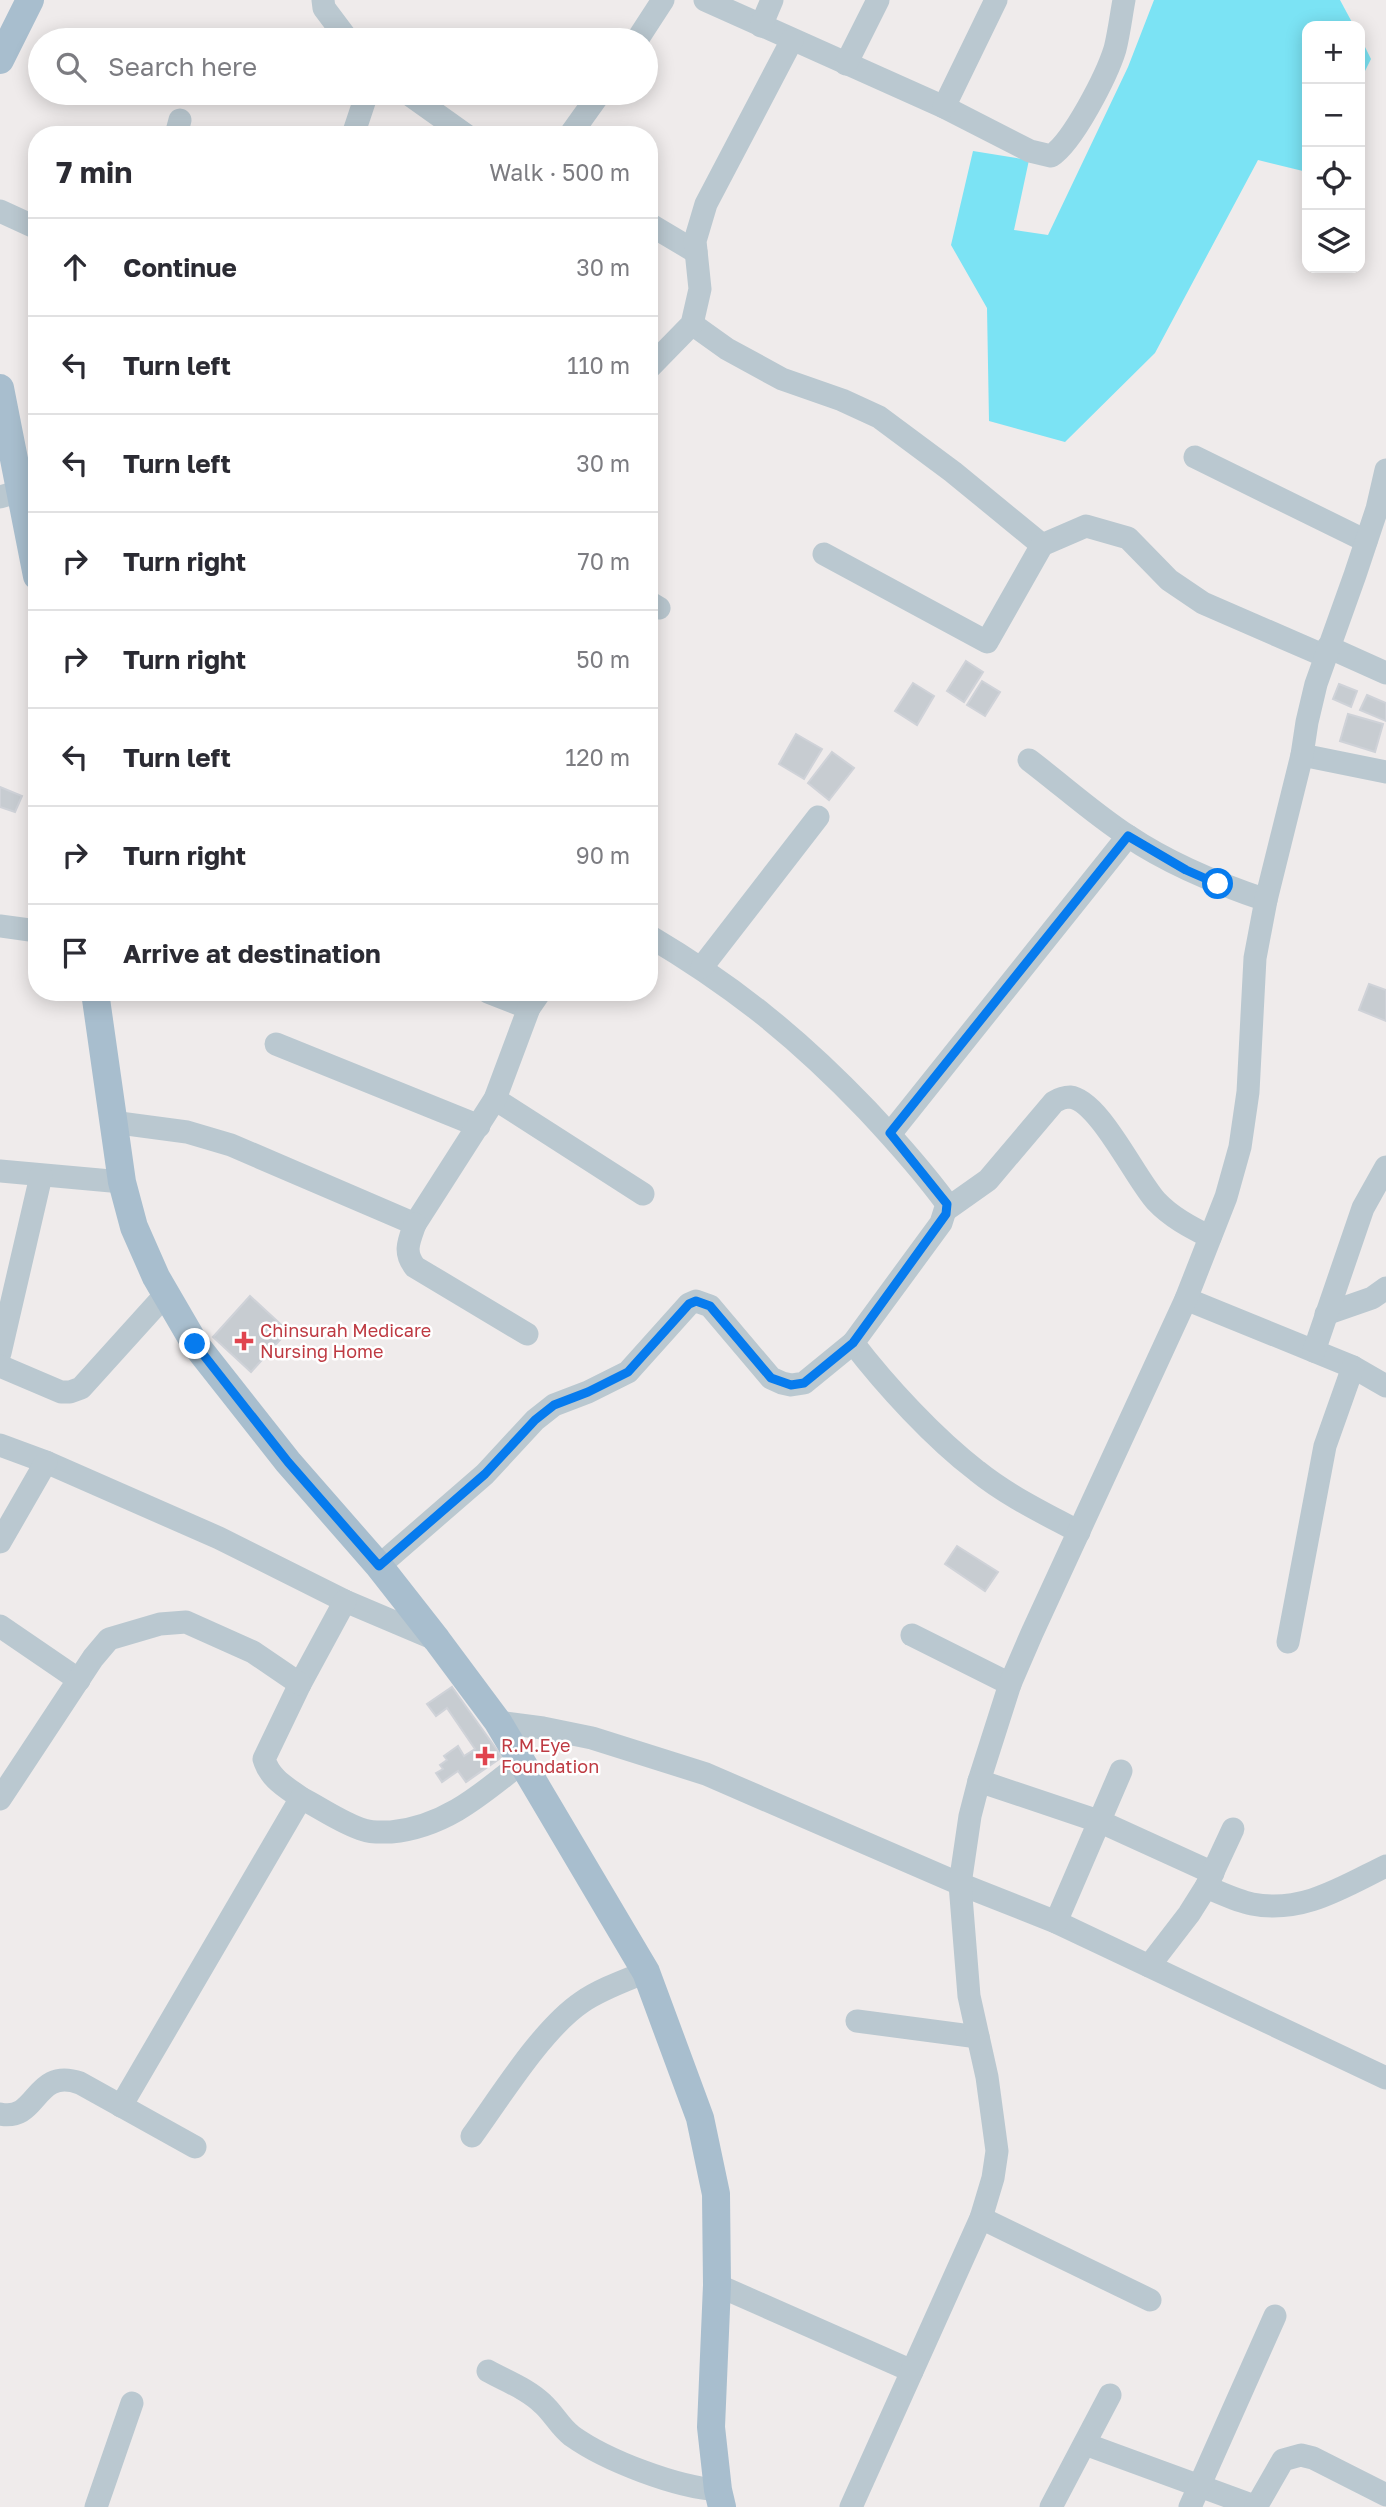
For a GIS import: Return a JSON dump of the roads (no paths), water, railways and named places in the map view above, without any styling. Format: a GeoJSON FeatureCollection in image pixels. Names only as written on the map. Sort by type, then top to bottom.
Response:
{"type":"FeatureCollection","features":[{"type":"Feature","properties":{"kind":"main road"},"geometry":{"type":"LineString","coordinates":[[0,60],[30,0]]}},
{"type":"Feature","properties":{"kind":"main road"},"geometry":{"type":"LineString","coordinates":[[0,388],[28,537]]}},
{"type":"Feature","properties":{"kind":"main road"},"geometry":{"type":"LineString","coordinates":[[96,1001],[122,1182],[134,1227],[166,1294],[195,1344],[279,1452],[379,1566],[498,1722],[646,1972],[700,2118],[716,2194],[718,2285],[711,2427],[720,2499]]}},
{"type":"Feature","properties":{"kind":"street"},"geometry":{"type":"LineString","coordinates":[[323,0],[324,8],[339,28]]}},
{"type":"Feature","properties":{"kind":"street"},"geometry":{"type":"LineString","coordinates":[[645,28],[663,0]]}},
{"type":"Feature","properties":{"kind":"street"},"geometry":{"type":"LineString","coordinates":[[705,0],[944,107],[1030,151],[1051,156],[1062,149],[1101,82],[1115,49],[1124,0]]}},
{"type":"Feature","properties":{"kind":"street"},"geometry":{"type":"LineString","coordinates":[[761,26],[772,0]]}},
{"type":"Feature","properties":{"kind":"street"},"geometry":{"type":"LineString","coordinates":[[846,64],[878,0]]}},
{"type":"Feature","properties":{"kind":"street"},"geometry":{"type":"LineString","coordinates":[[944,107],[996,0]]}},
{"type":"Feature","properties":{"kind":"street"},"geometry":{"type":"LineString","coordinates":[[658,359],[692,324],[700,289],[696,252],[697,226],[792,40]]}},
{"type":"Feature","properties":{"kind":"street"},"geometry":{"type":"LineString","coordinates":[[356,126],[363,105]]}},
{"type":"Feature","properties":{"kind":"street"},"geometry":{"type":"LineString","coordinates":[[424,105],[453,126]]}},
{"type":"Feature","properties":{"kind":"street"},"geometry":{"type":"LineString","coordinates":[[576,126],[591,105]]}},
{"type":"Feature","properties":{"kind":"street"},"geometry":{"type":"LineString","coordinates":[[0,211],[28,224]]}},
{"type":"Feature","properties":{"kind":"street"},"geometry":{"type":"LineString","coordinates":[[658,229],[696,252]]}},
{"type":"Feature","properties":{"kind":"street"},"geometry":{"type":"LineString","coordinates":[[692,324],[727,349],[782,379],[842,400],[879,417],[953,472],[1042,545]]}},
{"type":"Feature","properties":{"kind":"street"},"geometry":{"type":"LineString","coordinates":[[1195,457],[1366,541]]}},
{"type":"Feature","properties":{"kind":"street"},"geometry":{"type":"LineString","coordinates":[[851,2507],[981,2218],[993,2178],[997,2151],[995,2122],[969,1996],[960,1884],[970,1816],[979,1781],[1010,1684],[1186,1299],[1226,1197],[1240,1147],[1251,1061],[1255,958],[1266,900],[1326,652],[1366,541],[1386,470]]}},
{"type":"Feature","properties":{"kind":"street"},"geometry":{"type":"LineString","coordinates":[[824,554],[987,642],[1042,545],[1086,526],[1128,538],[1169,580],[1203,603],[1386,673]]}},
{"type":"Feature","properties":{"kind":"street"},"geometry":{"type":"LineString","coordinates":[[1302,755],[1386,772]]}},
{"type":"Feature","properties":{"kind":"street"},"geometry":{"type":"LineString","coordinates":[[1029,760],[1128,836],[1186,870],[1266,900]]}},
{"type":"Feature","properties":{"kind":"street"},"geometry":{"type":"LineString","coordinates":[[702,967],[818,817]]}},
{"type":"Feature","properties":{"kind":"street"},"geometry":{"type":"LineString","coordinates":[[890,1133],[1128,836]]}},
{"type":"Feature","properties":{"kind":"street"},"geometry":{"type":"LineString","coordinates":[[0,926],[28,930]]}},
{"type":"Feature","properties":{"kind":"street"},"geometry":{"type":"LineString","coordinates":[[658,941],[702,967],[770,1017],[808,1051],[890,1133],[943,1198],[947,1209]]}},
{"type":"Feature","properties":{"kind":"street"},"geometry":{"type":"LineString","coordinates":[[527,1334],[415,1267],[409,1260],[407,1251],[415,1224],[495,1099],[535,1001]]}},
{"type":"Feature","properties":{"kind":"street"},"geometry":{"type":"LineString","coordinates":[[276,1044],[479,1126]]}},
{"type":"Feature","properties":{"kind":"street"},"geometry":{"type":"LineString","coordinates":[[379,1566],[485,1474],[535,1420],[554,1405],[628,1372],[689,1304],[696,1301],[710,1306],[771,1378],[791,1385],[804,1383],[853,1343],[942,1223],[947,1209],[988,1180],[1054,1102],[1070,1097],[1097,1115],[1145,1188],[1158,1203],[1177,1220],[1210,1237]]}},
{"type":"Feature","properties":{"kind":"street"},"geometry":{"type":"LineString","coordinates":[[495,1099],[643,1194]]}},
{"type":"Feature","properties":{"kind":"street"},"geometry":{"type":"LineString","coordinates":[[112,1122],[187,1132],[232,1145],[415,1224]]}},
{"type":"Feature","properties":{"kind":"street"},"geometry":{"type":"LineString","coordinates":[[1314,1351],[1363,1208],[1386,1167]]}},
{"type":"Feature","properties":{"kind":"street"},"geometry":{"type":"LineString","coordinates":[[0,1171],[122,1182]]}},
{"type":"Feature","properties":{"kind":"street"},"geometry":{"type":"LineString","coordinates":[[0,1353],[41,1176]]}},
{"type":"Feature","properties":{"kind":"street"},"geometry":{"type":"LineString","coordinates":[[1326,1314],[1372,1298],[1386,1288]]}},
{"type":"Feature","properties":{"kind":"street"},"geometry":{"type":"LineString","coordinates":[[0,1366],[61,1392],[81,1388],[166,1294]]}},
{"type":"Feature","properties":{"kind":"street"},"geometry":{"type":"LineString","coordinates":[[1186,1299],[1353,1367],[1386,1386]]}},
{"type":"Feature","properties":{"kind":"street"},"geometry":{"type":"LineString","coordinates":[[853,1343],[877,1375],[975,1470],[1028,1505],[1079,1532]]}},
{"type":"Feature","properties":{"kind":"street"},"geometry":{"type":"LineString","coordinates":[[1288,1642],[1325,1446],[1353,1367]]}},
{"type":"Feature","properties":{"kind":"street"},"geometry":{"type":"LineString","coordinates":[[0,1445],[46,1462],[219,1538],[345,1601],[437,1640]]}},
{"type":"Feature","properties":{"kind":"street"},"geometry":{"type":"LineString","coordinates":[[0,1542],[46,1462]]}},
{"type":"Feature","properties":{"kind":"street"},"geometry":{"type":"LineString","coordinates":[[345,1601],[300,1684],[264,1759],[274,1779],[301,1798],[364,1830],[381,1832],[404,1830],[445,1818],[479,1797],[522,1762]]}},
{"type":"Feature","properties":{"kind":"street"},"geometry":{"type":"LineString","coordinates":[[0,1799],[109,1639],[160,1624],[186,1622],[253,1651],[300,1684]]}},
{"type":"Feature","properties":{"kind":"street"},"geometry":{"type":"LineString","coordinates":[[0,1626],[79,1680]]}},
{"type":"Feature","properties":{"kind":"street"},"geometry":{"type":"LineString","coordinates":[[912,1635],[1010,1684]]}},
{"type":"Feature","properties":{"kind":"street"},"geometry":{"type":"LineString","coordinates":[[498,1722],[592,1738],[706,1774],[960,1884],[1056,1922],[1386,2078]]}},
{"type":"Feature","properties":{"kind":"street"},"geometry":{"type":"LineString","coordinates":[[1056,1922],[1121,1771]]}},
{"type":"Feature","properties":{"kind":"street"},"geometry":{"type":"LineString","coordinates":[[979,1781],[1101,1822],[1250,1904],[1282,1908],[1311,1902],[1386,1866]]}},
{"type":"Feature","properties":{"kind":"street"},"geometry":{"type":"LineString","coordinates":[[121,2106],[301,1798]]}},
{"type":"Feature","properties":{"kind":"street"},"geometry":{"type":"LineString","coordinates":[[1149,1966],[1189,1914],[1209,1880],[1233,1829]]}},
{"type":"Feature","properties":{"kind":"street"},"geometry":{"type":"LineString","coordinates":[[472,2136],[560,2020],[579,2003],[600,1991],[646,1972]]}},
{"type":"Feature","properties":{"kind":"street"},"geometry":{"type":"LineString","coordinates":[[858,2021],[978,2037]]}},
{"type":"Feature","properties":{"kind":"street"},"geometry":{"type":"LineString","coordinates":[[0,2114],[10,2116],[20,2112],[50,2084],[63,2079],[79,2083],[195,2147]]}},
{"type":"Feature","properties":{"kind":"street"},"geometry":{"type":"LineString","coordinates":[[981,2218],[1150,2300]]}},
{"type":"Feature","properties":{"kind":"street"},"geometry":{"type":"LineString","coordinates":[[718,2285],[912,2371]]}},
{"type":"Feature","properties":{"kind":"street"},"geometry":{"type":"LineString","coordinates":[[1191,2507],[1275,2316]]}},
{"type":"Feature","properties":{"kind":"street"},"geometry":{"type":"LineString","coordinates":[[488,2371],[530,2393],[574,2438],[606,2455],[720,2499]]}},
{"type":"Feature","properties":{"kind":"street"},"geometry":{"type":"LineString","coordinates":[[1051,2507],[1110,2395]]}},
{"type":"Feature","properties":{"kind":"street"},"geometry":{"type":"LineString","coordinates":[[96,2507],[132,2403]]}},
{"type":"Feature","properties":{"kind":"street"},"geometry":{"type":"LineString","coordinates":[[1086,2444],[1256,2507],[1283,2460],[1301,2455],[1313,2458],[1386,2496]]}},
{"type":"Feature","properties":{"kind":"water"},"geometry":{"type":"Polygon","coordinates":[[[1154,0],[1340,0],[1351,21],[1302,21],[1302,171],[1258,160],[1155,353],[1065,442],[989,421],[987,308],[951,245],[973,151],[1029,160],[1014,230],[1048,235],[1128,67],[1154,0]]]}},
{"type":"Feature","properties":{"kind":"water"},"geometry":{"type":"Polygon","coordinates":[[[1365,47],[1371,59],[1365,71],[1365,47]]]}},
{"type":"Feature","properties":{"kind":"place","name":"Chinsurah Medicare Nursing Home"},"geometry":{"type":"Point","coordinates":[244,1341]}},
{"type":"Feature","properties":{"kind":"place","name":"R.M.Eye Foundation"},"geometry":{"type":"Point","coordinates":[485,1756]}}]}
